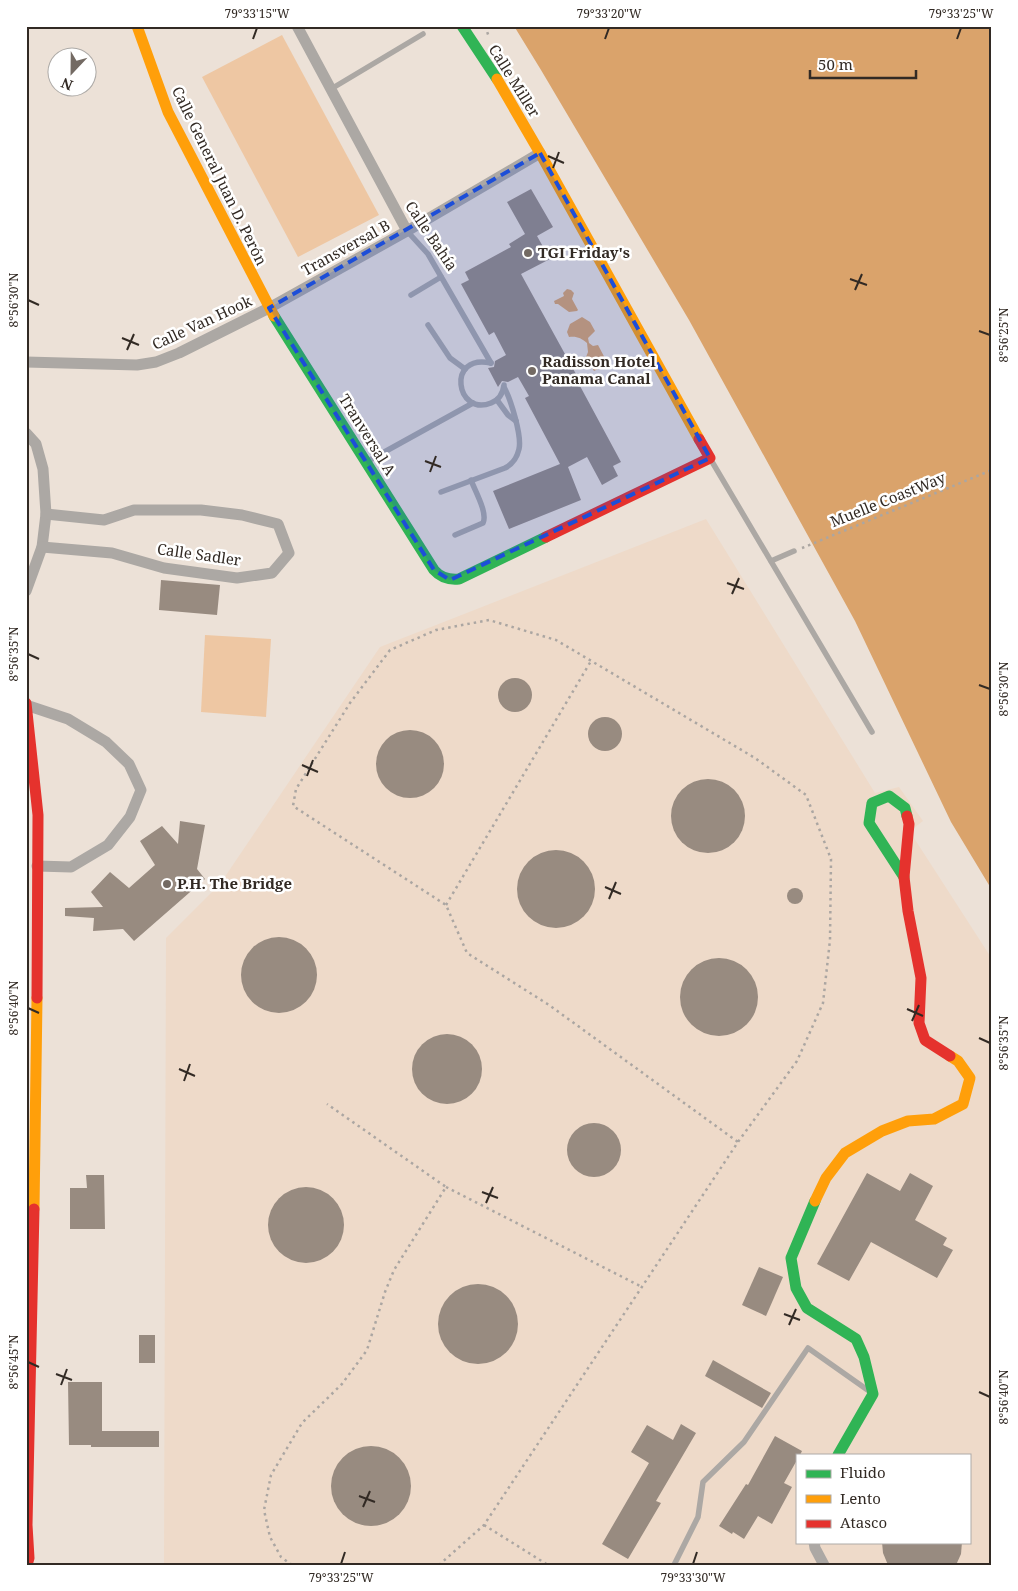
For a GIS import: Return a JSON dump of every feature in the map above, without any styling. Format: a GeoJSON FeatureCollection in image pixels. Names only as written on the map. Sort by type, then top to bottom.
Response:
{"type":"FeatureCollection","features":[{"type":"Feature","properties":{"kind":"street","name":"Calle General Juan D. Perón"},"geometry":{"type":"LineString","coordinates":[[137,26],[168,112],[269,308]]}},
{"type":"Feature","properties":{"kind":"street","name":"Calle Bahía"},"geometry":{"type":"LineString","coordinates":[[297,26],[407,231]]}},
{"type":"Feature","properties":{"kind":"street","name":"Calle Miller"},"geometry":{"type":"LineString","coordinates":[[462,26],[500,85],[540,153],[710,458]]}},
{"type":"Feature","properties":{"kind":"street","name":"Transversal B"},"geometry":{"type":"LineString","coordinates":[[269,308],[407,231],[540,153]]}},
{"type":"Feature","properties":{"kind":"street","name":"Calle Van Hook"},"geometry":{"type":"LineString","coordinates":[[26,362],[138,365],[156,362],[179,353],[269,308]]}},
{"type":"Feature","properties":{"kind":"street","name":"Tranversal A"},"geometry":{"type":"LineString","coordinates":[[269,308],[440,577],[450,580],[459,579],[710,458]]}},
{"type":"Feature","properties":{"kind":"street"},"geometry":{"type":"LineString","coordinates":[[26,433],[36,444],[43,469],[46,514],[42,547],[26,591]]}},
{"type":"Feature","properties":{"kind":"street","name":"Calle Sadler"},"geometry":{"type":"LineString","coordinates":[[42,547],[112,553],[164,568],[237,578],[272,573],[288,553],[278,524],[242,515],[202,510],[134,510],[104,520],[46,514]]}},
{"type":"Feature","properties":{"kind":"street"},"geometry":{"type":"LineString","coordinates":[[27,1565],[29,1558],[26,1504],[29,1465],[37,1041],[38,815],[26,704],[68,719],[106,742],[129,764],[141,790],[130,817],[108,845],[71,867],[38,866]]}},
{"type":"Feature","properties":{"kind":"street"},"geometry":{"type":"LineString","coordinates":[[839,1454],[873,1394],[864,1356],[856,1339],[807,1308],[796,1288],[791,1258],[826,1178],[845,1153],[882,1131],[908,1121],[934,1119],[963,1104],[970,1078],[958,1061],[925,1040],[919,1023],[920,978],[904,877],[909,824],[905,808],[889,796],[872,803],[869,823],[882,846],[904,877]]}},
{"type":"Feature","properties":{"kind":"street"},"geometry":{"type":"LineString","coordinates":[[814,1544],[824,1565]]}},
{"type":"Feature","properties":{"kind":"lane"},"geometry":{"type":"LineString","coordinates":[[330,89],[423,34]]}},
{"type":"Feature","properties":{"kind":"lane","name":"Calle Bahía"},"geometry":{"type":"LineString","coordinates":[[407,231],[428,254],[492,363],[478,362],[471,364],[465,369]]}},
{"type":"Feature","properties":{"kind":"lane"},"geometry":{"type":"LineString","coordinates":[[411,296],[441,277]]}},
{"type":"Feature","properties":{"kind":"lane"},"geometry":{"type":"LineString","coordinates":[[428,325],[450,358],[465,369],[460,381],[461,388],[467,399],[473,403],[484,405],[497,400],[502,394],[504,386],[513,407],[520,447],[512,464],[505,468],[441,492]]}},
{"type":"Feature","properties":{"kind":"lane"},"geometry":{"type":"LineString","coordinates":[[497,400],[516,422]]}},
{"type":"Feature","properties":{"kind":"lane"},"geometry":{"type":"LineString","coordinates":[[366,462],[473,403]]}},
{"type":"Feature","properties":{"kind":"lane"},"geometry":{"type":"LineString","coordinates":[[710,458],[872,732]]}},
{"type":"Feature","properties":{"kind":"lane"},"geometry":{"type":"LineString","coordinates":[[456,535],[483,523],[484,513],[471,480]]}},
{"type":"Feature","properties":{"kind":"lane"},"geometry":{"type":"LineString","coordinates":[[771,562],[794,551]]}},
{"type":"Feature","properties":{"kind":"lane"},"geometry":{"type":"LineString","coordinates":[[674,1565],[698,1517],[704,1482],[744,1442],[808,1348],[873,1394]]}},
{"type":"Feature","properties":{"kind":"path","name":"Muelle CoastWay"},"geometry":{"type":"LineString","coordinates":[[794,551],[992,470]]}},
{"type":"Feature","properties":{"kind":"path"},"geometry":{"type":"LineString","coordinates":[[439,1565],[484,1524],[738,1142],[797,1061],[823,1003],[830,940],[831,859],[806,795],[755,758],[556,640],[489,620],[436,630],[390,650],[350,703],[296,788],[293,806],[446,904],[467,953],[549,1005],[738,1142]]}},
{"type":"Feature","properties":{"kind":"path"},"geometry":{"type":"LineString","coordinates":[[446,904],[591,661]]}},
{"type":"Feature","properties":{"kind":"path"},"geometry":{"type":"LineString","coordinates":[[327,1104],[446,1187],[642,1287]]}},
{"type":"Feature","properties":{"kind":"path"},"geometry":{"type":"LineString","coordinates":[[292,1565],[281,1558],[270,1537],[264,1510],[271,1475],[302,1423],[342,1384],[367,1350],[394,1270],[446,1187]]}},
{"type":"Feature","properties":{"kind":"path"},"geometry":{"type":"LineString","coordinates":[[484,1524],[548,1565]]}},
{"type":"Feature","properties":{"kind":"highlighted area"},"geometry":{"type":"Polygon","coordinates":[[[540,153],[710,458],[450,580],[434,570],[269,308],[540,153]]]}},
{"type":"Feature","properties":{"kind":"shaded area"},"geometry":{"type":"Polygon","coordinates":[[[514,26],[992,26],[992,890],[951,822],[855,621],[689,320],[514,26]]]}},
{"type":"Feature","properties":{"kind":"shaded area"},"geometry":{"type":"Polygon","coordinates":[[[282,35],[379,215],[298,257],[202,77],[282,35]]]}},
{"type":"Feature","properties":{"kind":"shaded area"},"geometry":{"type":"Polygon","coordinates":[[[567,289],[574,293],[572,299],[577,311],[569,312],[555,304],[554,301],[564,296],[563,293],[567,289]]]}},
{"type":"Feature","properties":{"kind":"shaded area"},"geometry":{"type":"Polygon","coordinates":[[[582,317],[590,322],[595,331],[588,338],[589,343],[593,346],[598,345],[608,364],[594,371],[586,357],[588,352],[587,343],[579,338],[569,337],[567,332],[570,324],[582,317]]]}},
{"type":"Feature","properties":{"kind":"shaded area"},"geometry":{"type":"Polygon","coordinates":[[[706,519],[875,793],[899,787],[923,821],[914,828],[912,835],[992,959],[992,1565],[164,1565],[166,938],[220,884],[380,647],[706,519]]]}},
{"type":"Feature","properties":{"kind":"shaded area"},"geometry":{"type":"Polygon","coordinates":[[[205,635],[271,639],[266,717],[201,712],[205,635]]]}},
{"type":"Feature","properties":{"kind":"building","name":"Radisson Hotel Panama Canal"},"geometry":{"type":"Polygon","coordinates":[[[531,189],[553,227],[537,236],[550,259],[521,274],[582,385],[580,386],[621,462],[613,466],[618,476],[602,485],[587,457],[568,467],[581,500],[509,529],[493,491],[560,464],[525,398],[529,396],[518,377],[508,382],[502,381],[498,387],[488,368],[494,367],[495,361],[506,355],[494,332],[489,335],[461,284],[469,280],[465,272],[511,247],[509,244],[525,234],[507,202],[531,189]]]}},
{"type":"Feature","properties":{"kind":"building"},"geometry":{"type":"Polygon","coordinates":[[[161,580],[220,585],[217,615],[159,610],[161,580]]]}},
{"type":"Feature","properties":{"kind":"building"},"geometry":{"type":"Polygon","coordinates":[[[515,678],[522,679],[527,683],[531,688],[531,702],[527,707],[522,711],[515,712],[508,711],[503,707],[499,702],[498,695],[499,688],[503,683],[508,679],[515,678]]]}},
{"type":"Feature","properties":{"kind":"building"},"geometry":{"type":"Polygon","coordinates":[[[605,717],[612,718],[617,722],[621,727],[621,741],[617,746],[612,750],[605,751],[598,750],[593,746],[589,741],[588,734],[589,727],[593,722],[598,718],[605,717]]]}},
{"type":"Feature","properties":{"kind":"building"},"geometry":{"type":"Polygon","coordinates":[[[410,730],[423,733],[434,740],[441,751],[444,764],[441,777],[434,788],[423,795],[410,798],[397,795],[386,788],[379,777],[376,764],[379,751],[386,740],[397,733],[410,730]]]}},
{"type":"Feature","properties":{"kind":"building"},"geometry":{"type":"Polygon","coordinates":[[[708,779],[722,782],[734,790],[742,802],[745,816],[742,830],[734,842],[722,850],[708,853],[694,850],[682,842],[674,830],[671,816],[674,802],[682,790],[694,782],[708,779]]]}},
{"type":"Feature","properties":{"kind":"building","name":"P.H. The Bridge"},"geometry":{"type":"Polygon","coordinates":[[[180,821],[205,825],[197,869],[205,879],[134,941],[123,929],[93,931],[94,918],[65,916],[65,908],[103,907],[91,892],[110,872],[129,888],[155,865],[140,841],[162,826],[178,844],[180,821]]]}},
{"type":"Feature","properties":{"kind":"building"},"geometry":{"type":"Polygon","coordinates":[[[548,850],[564,850],[578,856],[589,867],[595,881],[595,897],[589,911],[578,922],[564,928],[548,928],[534,922],[523,911],[517,897],[517,881],[523,867],[534,856],[548,850]]]}},
{"type":"Feature","properties":{"kind":"building"},"geometry":{"type":"Polygon","coordinates":[[[792,888],[798,888],[803,893],[801,902],[792,904],[787,899],[787,893],[792,888]]]}},
{"type":"Feature","properties":{"kind":"building"},"geometry":{"type":"Polygon","coordinates":[[[279,937],[293,940],[306,948],[314,961],[317,975],[314,989],[306,1002],[293,1010],[279,1013],[265,1010],[252,1002],[244,989],[241,975],[244,961],[252,948],[265,940],[279,937]]]}},
{"type":"Feature","properties":{"kind":"building"},"geometry":{"type":"Polygon","coordinates":[[[719,958],[734,961],[747,969],[755,982],[758,997],[755,1012],[747,1025],[734,1033],[719,1036],[704,1033],[691,1025],[683,1012],[680,997],[683,982],[691,969],[704,961],[719,958]]]}},
{"type":"Feature","properties":{"kind":"building"},"geometry":{"type":"Polygon","coordinates":[[[454,1034],[467,1040],[476,1049],[480,1055],[482,1069],[480,1083],[472,1094],[461,1102],[440,1104],[433,1102],[422,1094],[414,1083],[412,1062],[414,1055],[422,1044],[433,1036],[454,1034]]]}},
{"type":"Feature","properties":{"kind":"building"},"geometry":{"type":"Polygon","coordinates":[[[594,1123],[604,1125],[613,1131],[619,1140],[621,1150],[619,1160],[613,1169],[604,1175],[594,1177],[584,1175],[575,1169],[569,1160],[567,1150],[569,1140],[575,1131],[584,1125],[594,1123]]]}},
{"type":"Feature","properties":{"kind":"building"},"geometry":{"type":"Polygon","coordinates":[[[867,1173],[900,1191],[910,1173],[933,1186],[915,1220],[947,1238],[943,1245],[953,1250],[937,1278],[871,1242],[849,1281],[817,1264],[867,1173]]]}},
{"type":"Feature","properties":{"kind":"building"},"geometry":{"type":"Polygon","coordinates":[[[86,1175],[104,1175],[105,1229],[70,1229],[70,1188],[87,1188],[86,1175]]]}},
{"type":"Feature","properties":{"kind":"building"},"geometry":{"type":"Polygon","coordinates":[[[306,1187],[320,1190],[333,1198],[341,1211],[344,1225],[341,1239],[333,1252],[320,1260],[306,1263],[292,1260],[279,1252],[271,1239],[268,1225],[271,1211],[279,1198],[292,1190],[306,1187]]]}},
{"type":"Feature","properties":{"kind":"building"},"geometry":{"type":"Polygon","coordinates":[[[759,1267],[783,1277],[766,1316],[742,1305],[759,1267]]]}},
{"type":"Feature","properties":{"kind":"building"},"geometry":{"type":"Polygon","coordinates":[[[478,1284],[493,1287],[506,1296],[515,1309],[518,1324],[515,1339],[506,1352],[493,1361],[478,1364],[463,1361],[450,1352],[441,1339],[438,1324],[441,1309],[450,1296],[463,1287],[478,1284]]]}},
{"type":"Feature","properties":{"kind":"building"},"geometry":{"type":"Polygon","coordinates":[[[139,1335],[155,1335],[155,1363],[139,1363],[139,1335]]]}},
{"type":"Feature","properties":{"kind":"building"},"geometry":{"type":"Polygon","coordinates":[[[713,1360],[771,1393],[762,1408],[705,1376],[713,1360]]]}},
{"type":"Feature","properties":{"kind":"building"},"geometry":{"type":"Polygon","coordinates":[[[68,1382],[102,1382],[102,1431],[159,1431],[159,1447],[91,1447],[91,1445],[69,1445],[68,1382]]]}},
{"type":"Feature","properties":{"kind":"building"},"geometry":{"type":"Polygon","coordinates":[[[681,1424],[696,1433],[656,1501],[661,1503],[628,1559],[602,1544],[649,1463],[631,1452],[647,1425],[673,1440],[681,1424]]]}},
{"type":"Feature","properties":{"kind":"building"},"geometry":{"type":"Polygon","coordinates":[[[775,1436],[802,1451],[800,1454],[796,1454],[796,1462],[784,1483],[792,1487],[772,1524],[758,1516],[744,1539],[719,1526],[746,1484],[748,1485],[775,1436]]]}},
{"type":"Feature","properties":{"kind":"building"},"geometry":{"type":"Polygon","coordinates":[[[371,1446],[386,1449],[399,1458],[408,1471],[411,1486],[408,1501],[399,1514],[386,1523],[371,1526],[356,1523],[343,1514],[334,1501],[331,1486],[334,1471],[343,1458],[356,1449],[371,1446]]]}},
{"type":"Feature","properties":{"kind":"building"},"geometry":{"type":"Polygon","coordinates":[[[882,1544],[962,1544],[961,1554],[956,1565],[888,1565],[883,1553],[882,1544]]]}},
{"type":"Feature","properties":{"kind":"traffic: fast"},"geometry":{"type":"LineString","coordinates":[[462,26],[497,79]]}},
{"type":"Feature","properties":{"kind":"traffic: fast"},"geometry":{"type":"LineString","coordinates":[[274,316],[434,570],[439,575],[445,578],[459,579],[546,537]]}},
{"type":"Feature","properties":{"kind":"traffic: fast"},"geometry":{"type":"LineString","coordinates":[[904,877],[869,823],[872,803],[889,796],[905,808],[907,816]]}},
{"type":"Feature","properties":{"kind":"traffic: fast"},"geometry":{"type":"LineString","coordinates":[[815,1201],[791,1258],[796,1288],[807,1308],[856,1339],[864,1357],[873,1394],[839,1454]]}},
{"type":"Feature","properties":{"kind":"traffic: slow"},"geometry":{"type":"LineString","coordinates":[[137,26],[168,112],[274,316]]}},
{"type":"Feature","properties":{"kind":"traffic: slow"},"geometry":{"type":"LineString","coordinates":[[497,79],[699,439]]}},
{"type":"Feature","properties":{"kind":"traffic: slow"},"geometry":{"type":"LineString","coordinates":[[34,1209],[37,998]]}},
{"type":"Feature","properties":{"kind":"traffic: slow"},"geometry":{"type":"LineString","coordinates":[[815,1201],[826,1178],[845,1153],[882,1131],[908,1121],[934,1119],[963,1104],[970,1078],[958,1061],[950,1056]]}},
{"type":"Feature","properties":{"kind":"traffic: jam"},"geometry":{"type":"LineString","coordinates":[[546,537],[710,458],[699,439]]}},
{"type":"Feature","properties":{"kind":"traffic: jam"},"geometry":{"type":"LineString","coordinates":[[26,703],[38,815],[37,998]]}},
{"type":"Feature","properties":{"kind":"traffic: jam"},"geometry":{"type":"LineString","coordinates":[[907,816],[909,824],[904,877],[908,911],[921,978],[919,1023],[925,1040],[950,1056]]}},
{"type":"Feature","properties":{"kind":"traffic: jam"},"geometry":{"type":"LineString","coordinates":[[27,1565],[29,1558],[27,1525],[34,1209]]}},
{"type":"Feature","properties":{"kind":"place","name":"TGI Friday's"},"geometry":{"type":"Point","coordinates":[528,253]}},
{"type":"Feature","properties":{"kind":"place","name":"Radisson Hotel Panama Canal"},"geometry":{"type":"Point","coordinates":[532,371]}},
{"type":"Feature","properties":{"kind":"place","name":"P.H. The Bridge"},"geometry":{"type":"Point","coordinates":[167,884]}}]}
